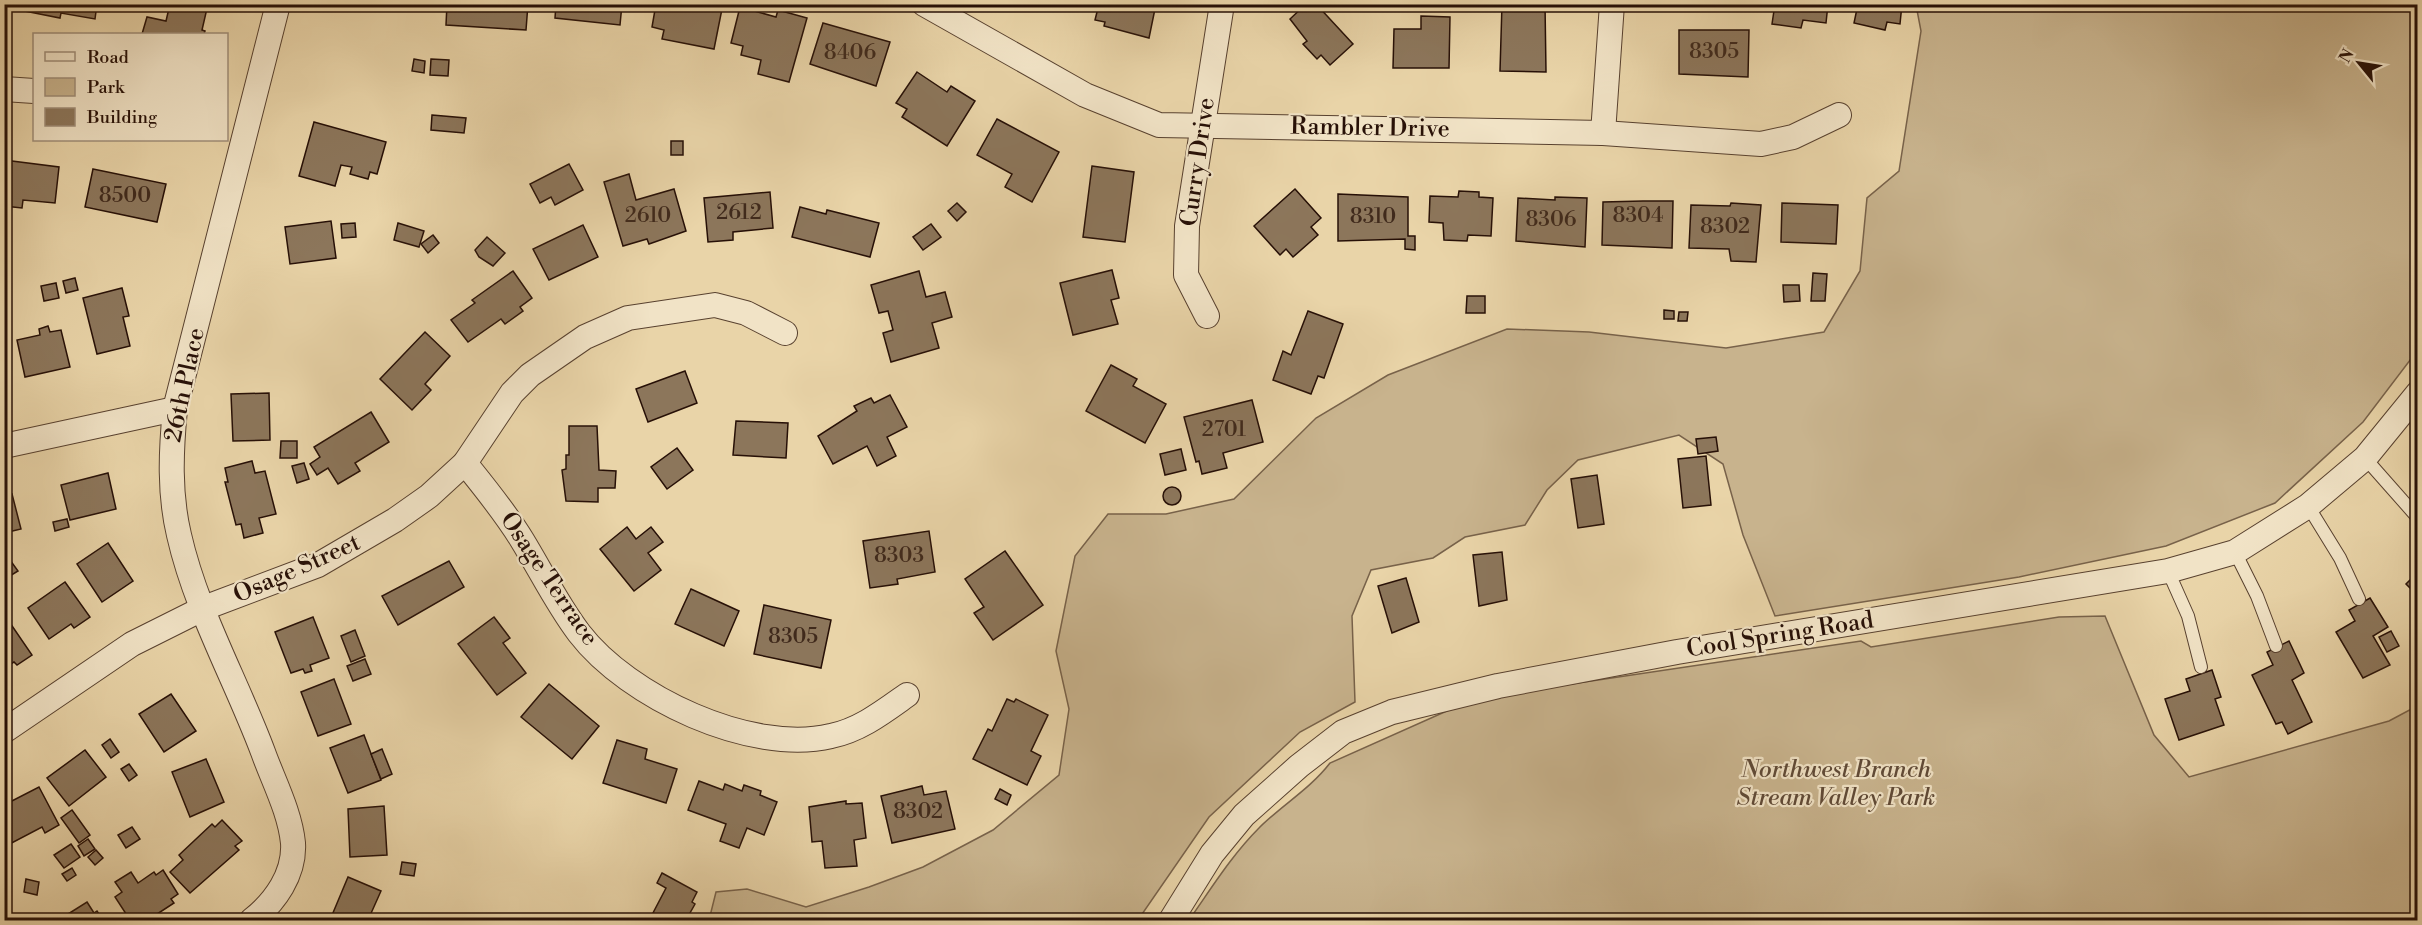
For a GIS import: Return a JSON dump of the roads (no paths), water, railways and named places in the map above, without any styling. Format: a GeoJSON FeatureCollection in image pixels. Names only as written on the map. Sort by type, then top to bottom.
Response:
{"type":"FeatureCollection","features":[{"type":"Feature","properties":{"kind":"street","name":"26th Place"},"geometry":{"type":"LineString","coordinates":[[252,921],[277,896],[286,877],[293,845],[290,828],[256,734],[204,608],[179,535],[173,498],[170,455],[175,409],[235,137],[278,4]]}},
{"type":"Feature","properties":{"kind":"street","name":"Rambler Drive"},"geometry":{"type":"LineString","coordinates":[[924,4],[1039,71],[1120,111],[1159,125],[1603,133],[1761,144],[1793,137],[1839,115]]}},
{"type":"Feature","properties":{"kind":"street","name":"Curry Drive"},"geometry":{"type":"LineString","coordinates":[[1207,316],[1186,275],[1187,226],[1222,4]]}},
{"type":"Feature","properties":{"kind":"street"},"geometry":{"type":"LineString","coordinates":[[1603,133],[1612,4]]}},
{"type":"Feature","properties":{"kind":"street"},"geometry":{"type":"LineString","coordinates":[[4,89],[33,91]]}},
{"type":"Feature","properties":{"kind":"street","name":"Osage Street"},"geometry":{"type":"LineString","coordinates":[[4,731],[132,644],[204,608],[318,564],[365,540],[429,496],[465,463],[494,417],[530,375],[585,337],[628,318],[715,305],[768,322],[784,333]]}},
{"type":"Feature","properties":{"kind":"street","name":"Cool Spring Road"},"geometry":{"type":"LineString","coordinates":[[1171,921],[1212,854],[1244,815],[1299,765],[1344,732],[1392,711],[1498,686],[1677,652],[2168,571],[2235,552],[2308,506],[2365,458],[2418,393]]}},
{"type":"Feature","properties":{"kind":"street"},"geometry":{"type":"LineString","coordinates":[[4,446],[175,409]]}},
{"type":"Feature","properties":{"kind":"street","name":"Osage Terrace"},"geometry":{"type":"LineString","coordinates":[[465,463],[496,501],[580,635],[627,678],[674,706],[757,736],[811,739],[856,728],[907,695]]}},
{"type":"Feature","properties":{"kind":"lane"},"geometry":{"type":"LineString","coordinates":[[2365,458],[2418,518]]}},
{"type":"Feature","properties":{"kind":"lane"},"geometry":{"type":"LineString","coordinates":[[2308,506],[2340,558],[2359,599]]}},
{"type":"Feature","properties":{"kind":"lane"},"geometry":{"type":"LineString","coordinates":[[2235,552],[2258,596],[2276,646]]}},
{"type":"Feature","properties":{"kind":"lane"},"geometry":{"type":"LineString","coordinates":[[2168,571],[2188,616],[2201,667]]}},
{"type":"Feature","properties":{"kind":"park label","name":"Northwest Branch Stream Valley Park"},"geometry":{"type":"Point","coordinates":[1836,784]}}]}
